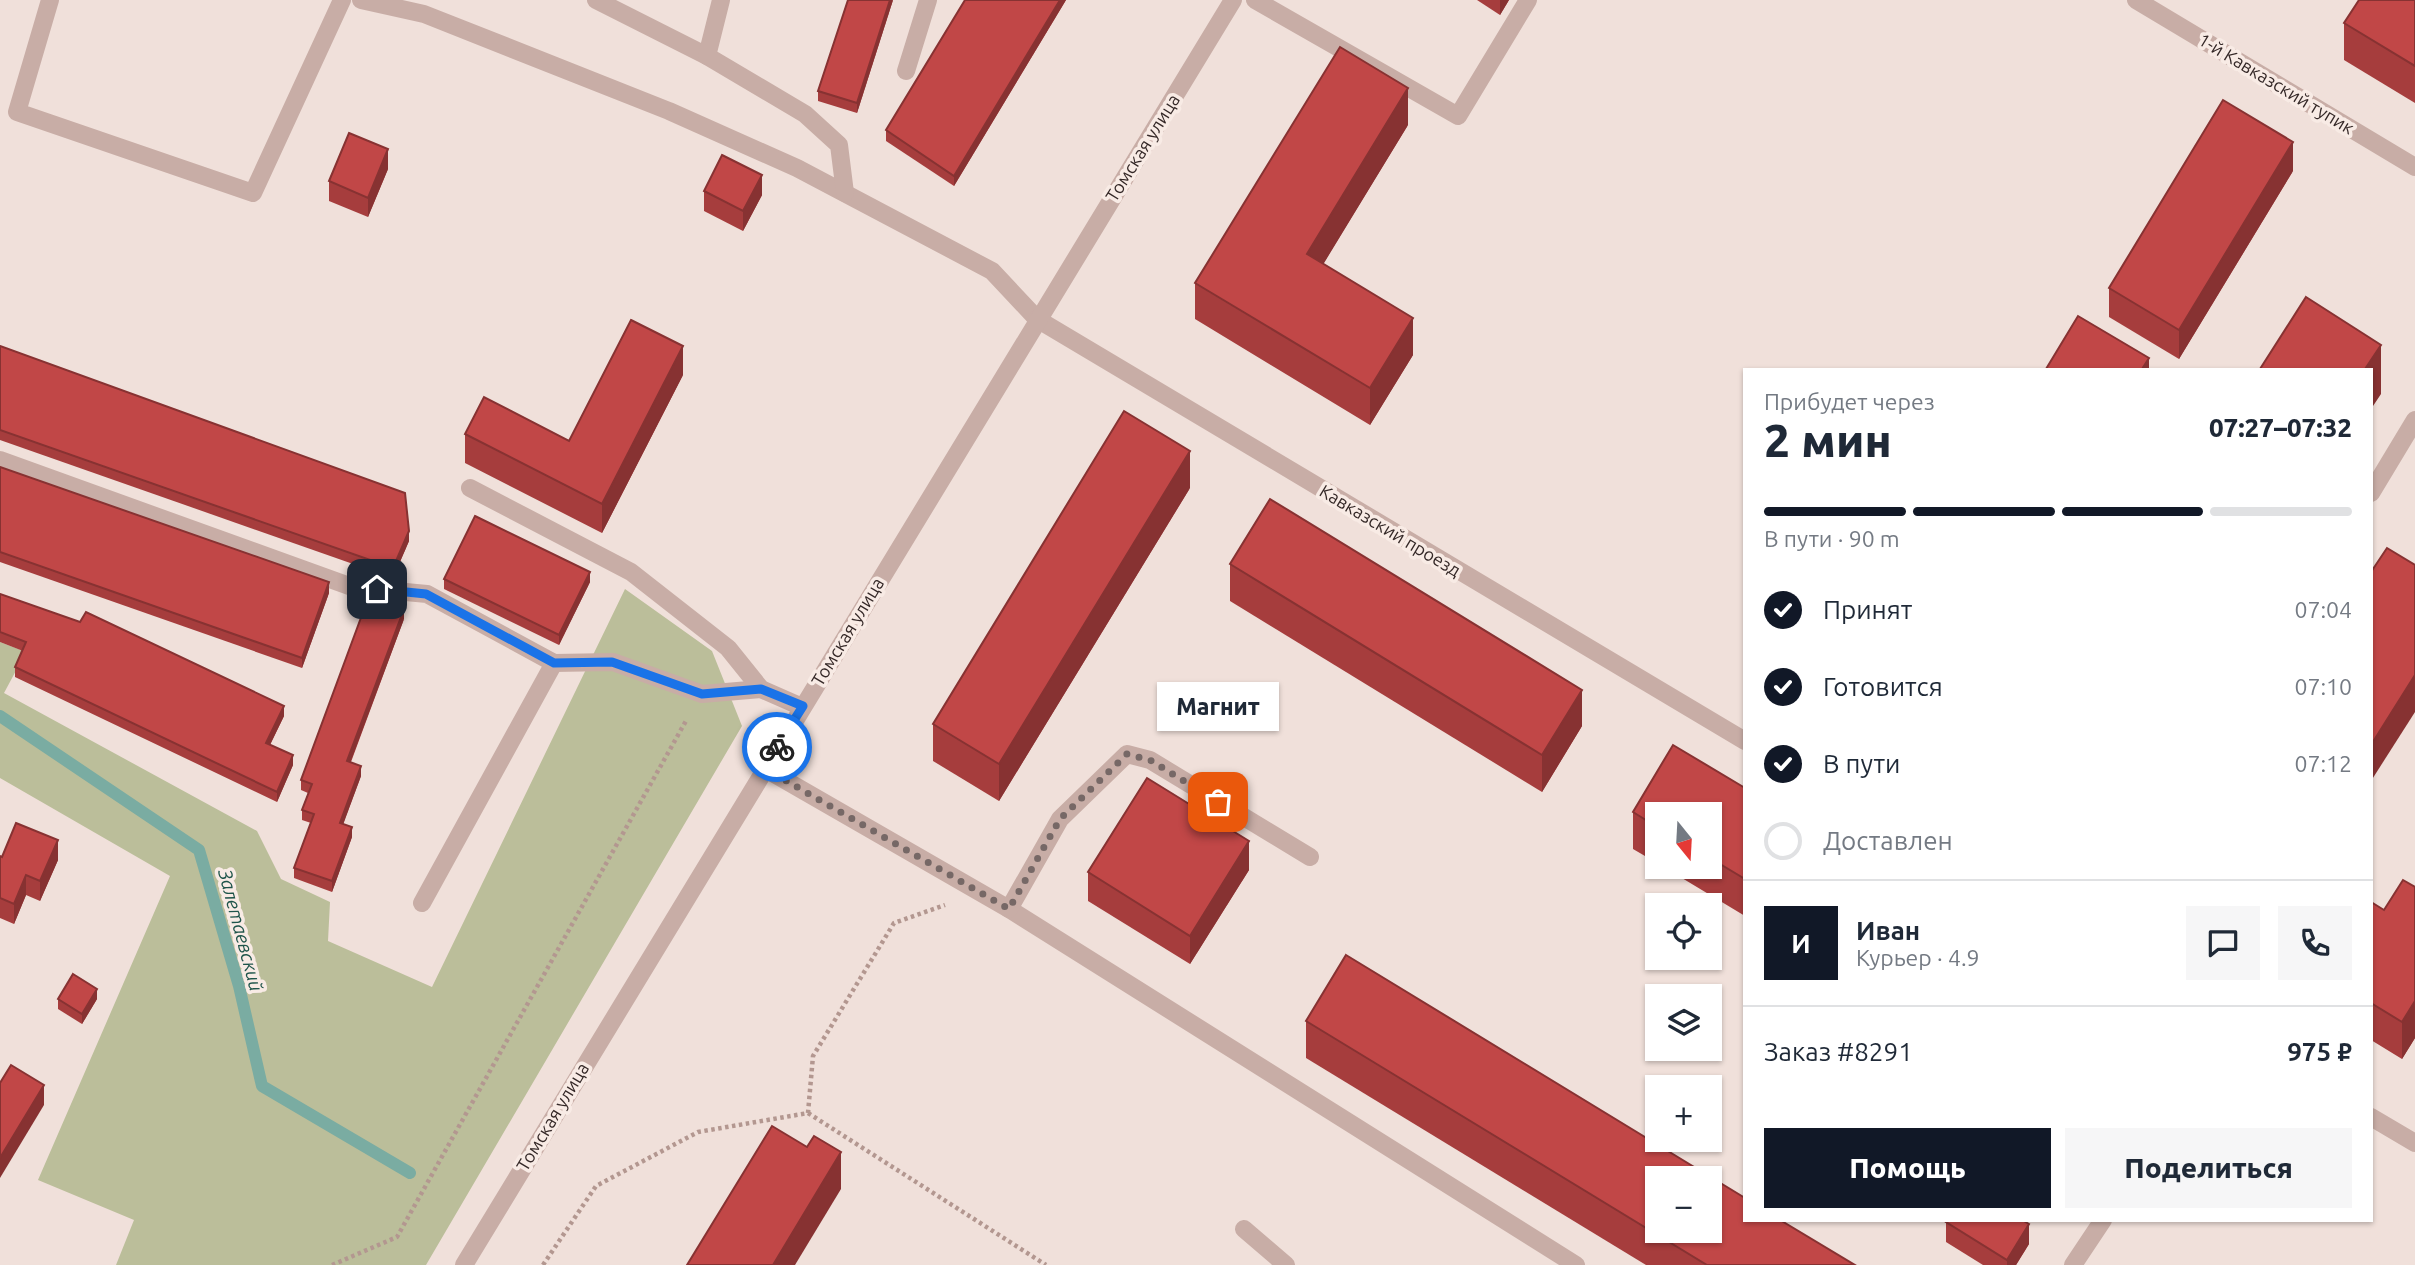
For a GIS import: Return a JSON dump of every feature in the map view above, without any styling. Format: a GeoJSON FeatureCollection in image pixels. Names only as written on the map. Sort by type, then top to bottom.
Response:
{"type":"FeatureCollection","features":[{"type":"Feature","properties":{"kind":"street"},"geometry":{"type":"LineString","coordinates":[[50,0],[17,112],[253,193],[342,0]]}},
{"type":"Feature","properties":{"kind":"street","name":"Кавказский проезд"},"geometry":{"type":"LineString","coordinates":[[361,0],[424,14],[656,106],[797,168],[992,271],[1037,319],[1743,740]]}},
{"type":"Feature","properties":{"kind":"street"},"geometry":{"type":"LineString","coordinates":[[596,0],[708,56],[804,114],[839,145],[845,193]]}},
{"type":"Feature","properties":{"kind":"street"},"geometry":{"type":"LineString","coordinates":[[708,56],[721,0]]}},
{"type":"Feature","properties":{"kind":"street"},"geometry":{"type":"LineString","coordinates":[[906,71],[928,0]]}},
{"type":"Feature","properties":{"kind":"street","name":"Томская улица"},"geometry":{"type":"LineString","coordinates":[[464,1265],[1233,0]]}},
{"type":"Feature","properties":{"kind":"street"},"geometry":{"type":"LineString","coordinates":[[1255,0],[1458,116],[1528,0]]}},
{"type":"Feature","properties":{"kind":"street","name":"1-й Кавказский тупик"},"geometry":{"type":"LineString","coordinates":[[2136,0],[2415,167]]}},
{"type":"Feature","properties":{"kind":"street"},"geometry":{"type":"LineString","coordinates":[[2373,490],[2415,420]]}},
{"type":"Feature","properties":{"kind":"street"},"geometry":{"type":"LineString","coordinates":[[0,460],[352,587],[426,594],[554,663],[612,662],[702,694],[761,689],[803,706]]}},
{"type":"Feature","properties":{"kind":"street"},"geometry":{"type":"LineString","coordinates":[[470,488],[631,572],[728,648],[761,689]]}},
{"type":"Feature","properties":{"kind":"street"},"geometry":{"type":"LineString","coordinates":[[422,903],[554,663]]}},
{"type":"Feature","properties":{"kind":"street"},"geometry":{"type":"LineString","coordinates":[[1009,909],[1060,819],[1127,754],[1150,760],[1310,857]]}},
{"type":"Feature","properties":{"kind":"street"},"geometry":{"type":"LineString","coordinates":[[764,768],[1009,909],[1576,1265]]}},
{"type":"Feature","properties":{"kind":"street"},"geometry":{"type":"LineString","coordinates":[[2373,1118],[2415,1143]]}},
{"type":"Feature","properties":{"kind":"street"},"geometry":{"type":"LineString","coordinates":[[2073,1265],[2102,1222]]}},
{"type":"Feature","properties":{"kind":"street"},"geometry":{"type":"LineString","coordinates":[[1244,1230],[1286,1265]]}},
{"type":"Feature","properties":{"kind":"path"},"geometry":{"type":"LineString","coordinates":[[332,1265],[397,1237],[702,694]]}},
{"type":"Feature","properties":{"kind":"path"},"geometry":{"type":"LineString","coordinates":[[808,1113],[813,1056],[894,923],[979,893]]}},
{"type":"Feature","properties":{"kind":"path"},"geometry":{"type":"LineString","coordinates":[[543,1265],[596,1186],[698,1132],[808,1113],[1046,1265]]}},
{"type":"Feature","properties":{"kind":"green space"},"geometry":{"type":"Polygon","coordinates":[[[625,589],[712,651],[742,726],[426,1265],[116,1265],[134,1220],[38,1180],[170,876],[0,778],[0,642],[26,652],[4,693],[257,831],[281,879],[330,902],[328,941],[432,987],[625,589]]]}},
{"type":"Feature","properties":{"kind":"building"},"geometry":{"type":"Polygon","coordinates":[[[848,0],[890,0],[857,103],[818,91],[848,0]]]}},
{"type":"Feature","properties":{"kind":"building"},"geometry":{"type":"Polygon","coordinates":[[[965,0],[1060,0],[954,176],[886,130],[965,0]]]}},
{"type":"Feature","properties":{"kind":"building"},"geometry":{"type":"Polygon","coordinates":[[[2359,0],[2415,0],[2415,66],[2344,23],[2359,0]]]}},
{"type":"Feature","properties":{"kind":"building"},"geometry":{"type":"Polygon","coordinates":[[[1340,47],[1408,88],[1307,254],[1413,318],[1370,388],[1195,283],[1340,47]]]}},
{"type":"Feature","properties":{"kind":"building"},"geometry":{"type":"Polygon","coordinates":[[[2223,100],[2293,142],[2179,330],[2109,288],[2223,100]]]}},
{"type":"Feature","properties":{"kind":"building"},"geometry":{"type":"Polygon","coordinates":[[[349,133],[388,149],[368,198],[329,181],[349,133]]]}},
{"type":"Feature","properties":{"kind":"building"},"geometry":{"type":"Polygon","coordinates":[[[722,155],[762,175],[743,211],[704,191],[722,155]]]}},
{"type":"Feature","properties":{"kind":"building"},"geometry":{"type":"Polygon","coordinates":[[[2306,297],[2381,345],[2366,368],[2261,368],[2306,297]]]}},
{"type":"Feature","properties":{"kind":"building"},"geometry":{"type":"Polygon","coordinates":[[[2078,316],[2149,358],[2143,368],[2047,368],[2078,316]]]}},
{"type":"Feature","properties":{"kind":"building"},"geometry":{"type":"Polygon","coordinates":[[[631,320],[683,346],[602,504],[465,434],[484,397],[569,441],[631,320]]]}},
{"type":"Feature","properties":{"kind":"building"},"geometry":{"type":"Polygon","coordinates":[[[0,346],[405,493],[409,531],[393,568],[0,430],[0,346]]]}},
{"type":"Feature","properties":{"kind":"building"},"geometry":{"type":"Polygon","coordinates":[[[1124,411],[1190,451],[999,764],[933,724],[1124,411]]]}},
{"type":"Feature","properties":{"kind":"building"},"geometry":{"type":"Polygon","coordinates":[[[0,467],[329,582],[302,658],[0,552],[0,467]]]}},
{"type":"Feature","properties":{"kind":"building"},"geometry":{"type":"Polygon","coordinates":[[[1270,499],[1582,690],[1542,755],[1230,564],[1270,499]]]}},
{"type":"Feature","properties":{"kind":"building"},"geometry":{"type":"Polygon","coordinates":[[[475,516],[590,572],[559,635],[444,579],[475,516]]]}},
{"type":"Feature","properties":{"kind":"building"},"geometry":{"type":"Polygon","coordinates":[[[2387,548],[2415,565],[2415,675],[2373,742],[2373,569],[2387,548]]]}},
{"type":"Feature","properties":{"kind":"building"},"geometry":{"type":"Polygon","coordinates":[[[0,594],[80,622],[86,612],[284,706],[266,743],[293,755],[277,792],[15,667],[26,642],[0,632],[0,594]]]}},
{"type":"Feature","properties":{"kind":"building"},"geometry":{"type":"Polygon","coordinates":[[[369,596],[404,609],[347,761],[361,766],[340,823],[352,827],[332,881],[294,868],[314,814],[302,810],[312,784],[301,780],[369,596]]]}},
{"type":"Feature","properties":{"kind":"building"},"geometry":{"type":"Polygon","coordinates":[[[1673,745],[1743,787],[1743,878],[1722,865],[1722,802],[1645,802],[1645,820],[1633,812],[1673,745]]]}},
{"type":"Feature","properties":{"kind":"building"},"geometry":{"type":"Polygon","coordinates":[[[1147,778],[1249,841],[1190,936],[1088,872],[1147,778]]]}},
{"type":"Feature","properties":{"kind":"building"},"geometry":{"type":"Polygon","coordinates":[[[16,823],[58,840],[40,881],[26,875],[14,904],[0,898],[0,856],[2,857],[16,823]]]}},
{"type":"Feature","properties":{"kind":"building"},"geometry":{"type":"Polygon","coordinates":[[[2403,880],[2415,887],[2415,1001],[2402,1022],[2373,1004],[2373,903],[2384,910],[2403,880]]]}},
{"type":"Feature","properties":{"kind":"building"},"geometry":{"type":"Polygon","coordinates":[[[1346,955],[1645,1137],[1645,1152],[1669,1152],[1692,1166],[1645,1166],[1645,1227],[1306,1021],[1346,955]]]}},
{"type":"Feature","properties":{"kind":"building"},"geometry":{"type":"Polygon","coordinates":[[[73,974],[97,989],[82,1014],[58,999],[73,974]]]}},
{"type":"Feature","properties":{"kind":"building"},"geometry":{"type":"Polygon","coordinates":[[[11,1065],[44,1085],[0,1158],[0,1083],[11,1065]]]}},
{"type":"Feature","properties":{"kind":"building"},"geometry":{"type":"Polygon","coordinates":[[[772,1126],[807,1147],[814,1136],[841,1152],[773,1265],[687,1265],[772,1126]]]}},
{"type":"Feature","properties":{"kind":"building"},"geometry":{"type":"Polygon","coordinates":[[[1722,1184],[1743,1197],[1743,1222],[1783,1222],[1855,1265],[1707,1265],[1671,1243],[1722,1243],[1722,1184]]]}},
{"type":"Feature","properties":{"kind":"building"},"geometry":{"type":"Polygon","coordinates":[[[1946,1222],[2029,1224],[2007,1260],[1946,1222]]]}},
{"type":"Feature","properties":{"kind":"waterway","name":"Залетаевский"},"geometry":{"type":"LineString","coordinates":[[0,716],[199,850],[239,986],[262,1086],[410,1173]]}},
{"type":"Feature","properties":{"kind":"way so far"},"geometry":{"type":"LineString","coordinates":[[777,747],[764,768],[1009,909],[1060,819],[1127,754],[1150,760],[1218,802]]}},
{"type":"Feature","properties":{"kind":"place","name":"Магнит"},"geometry":{"type":"Point","coordinates":[1218,802]}},
{"type":"Feature","properties":{"kind":"route"},"geometry":{"type":"LineString","coordinates":[[377,589],[426,594],[554,663],[612,662],[702,694],[761,689],[803,706],[777,747]]}}]}
